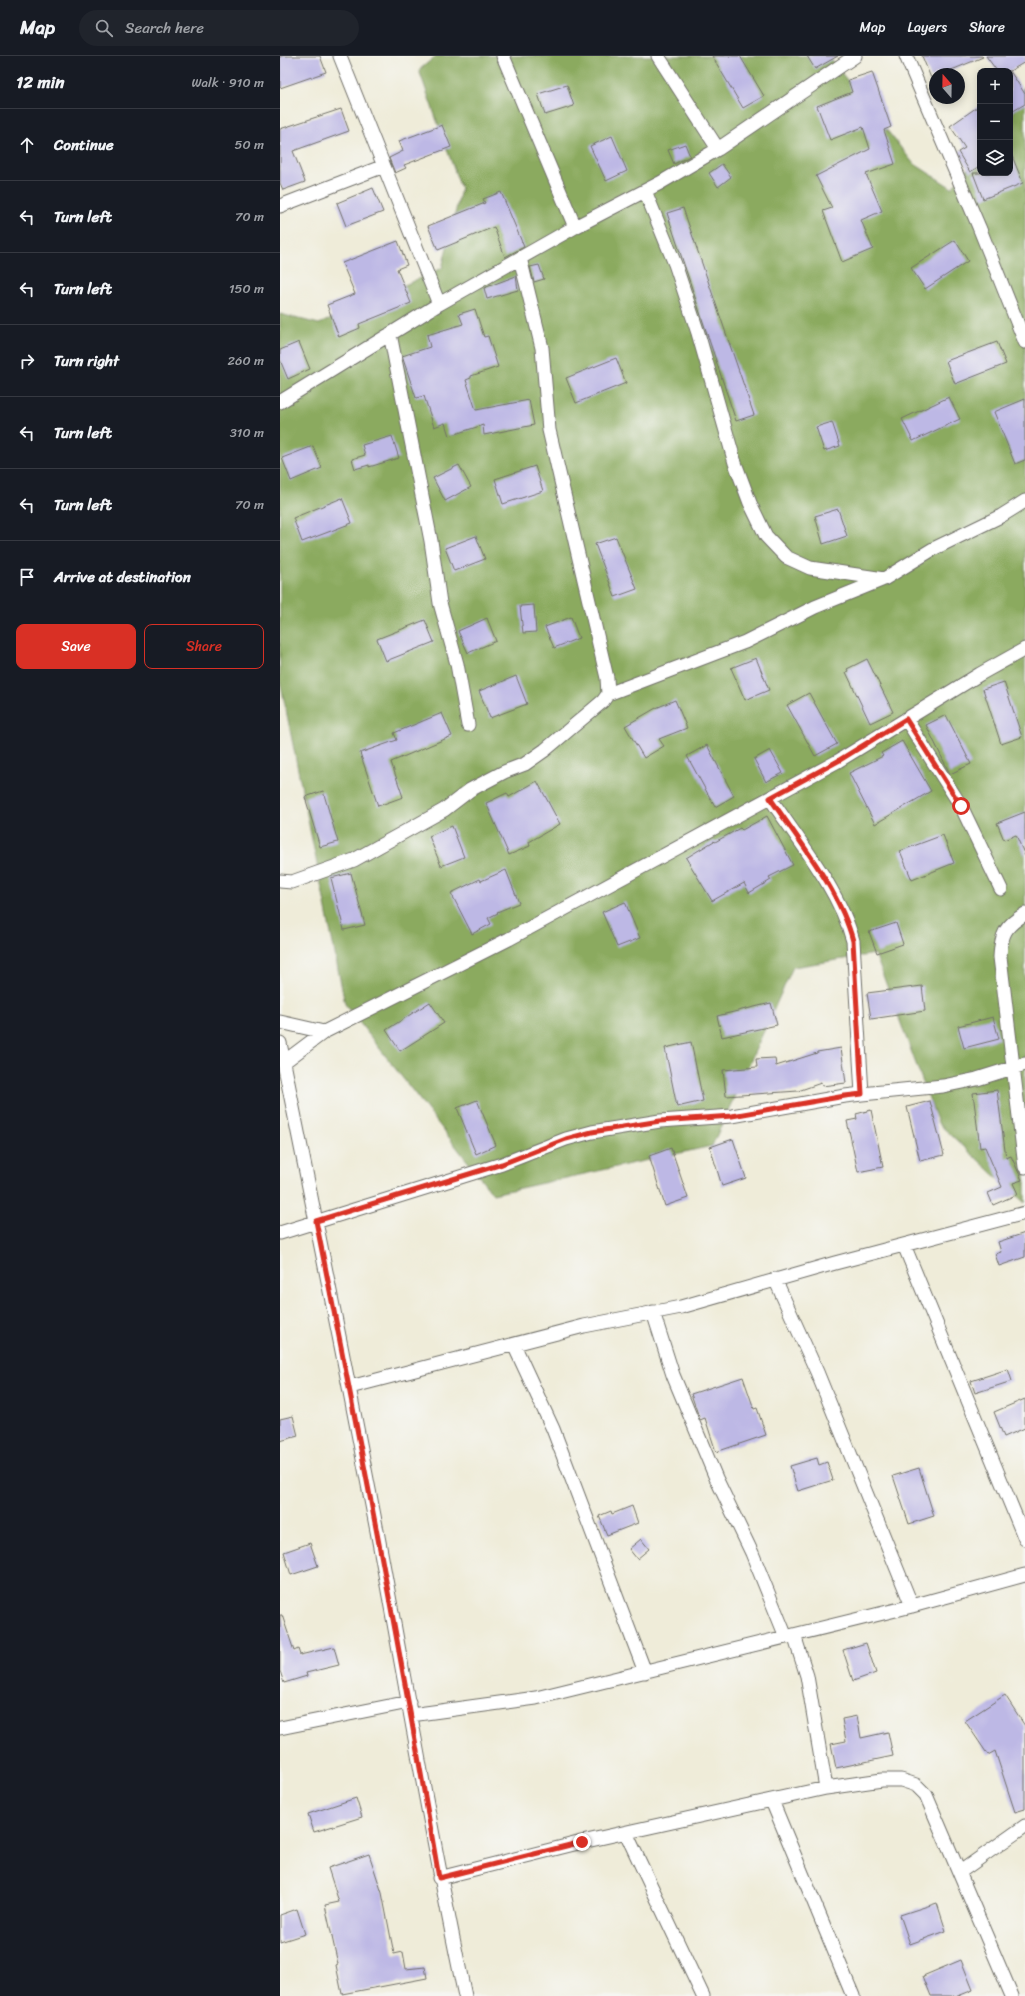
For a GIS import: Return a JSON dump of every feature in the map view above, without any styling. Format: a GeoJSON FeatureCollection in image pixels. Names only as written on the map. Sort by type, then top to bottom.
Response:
{"type":"FeatureCollection","features":[{"type":"Feature","properties":{"kind":"street"},"geometry":{"type":"LineString","coordinates":[[340,56],[439,304]]}},
{"type":"Feature","properties":{"kind":"street"},"geometry":{"type":"LineString","coordinates":[[503,56],[575,227]]}},
{"type":"Feature","properties":{"kind":"street"},"geometry":{"type":"LineString","coordinates":[[658,56],[718,149]]}},
{"type":"Feature","properties":{"kind":"street"},"geometry":{"type":"LineString","coordinates":[[280,402],[439,304],[575,227],[645,191],[718,149],[837,61],[855,56]]}},
{"type":"Feature","properties":{"kind":"street"},"geometry":{"type":"LineString","coordinates":[[906,56],[979,227],[1025,342]]}},
{"type":"Feature","properties":{"kind":"street"},"geometry":{"type":"LineString","coordinates":[[280,206],[384,166]]}},
{"type":"Feature","properties":{"kind":"street"},"geometry":{"type":"LineString","coordinates":[[645,191],[675,264],[698,333],[735,463],[750,503],[766,536],[786,557],[810,568],[884,579]]}},
{"type":"Feature","properties":{"kind":"street"},"geometry":{"type":"LineString","coordinates":[[520,258],[542,348],[549,430],[607,678],[608,694]]}},
{"type":"Feature","properties":{"kind":"street"},"geometry":{"type":"LineString","coordinates":[[390,334],[431,541],[440,603],[457,664],[468,725]]}},
{"type":"Feature","properties":{"kind":"street"},"geometry":{"type":"LineString","coordinates":[[280,881],[292,882],[354,860],[444,810],[470,790],[504,772],[525,764],[545,750],[603,701],[608,694],[745,642],[815,607],[884,579],[932,549],[1001,516],[1025,501]]}},
{"type":"Feature","properties":{"kind":"street"},"geometry":{"type":"LineString","coordinates":[[284,1062],[324,1032],[509,939],[838,761],[980,674],[1025,649]]}},
{"type":"Feature","properties":{"kind":"street"},"geometry":{"type":"LineString","coordinates":[[906,719],[961,806],[1001,889]]}},
{"type":"Feature","properties":{"kind":"street"},"geometry":{"type":"LineString","coordinates":[[770,798],[832,891],[848,923],[853,941],[862,1094]]}},
{"type":"Feature","properties":{"kind":"street"},"geometry":{"type":"LineString","coordinates":[[1025,914],[1007,929],[1001,938],[1000,957],[1020,1066],[1025,1167]]}},
{"type":"Feature","properties":{"kind":"street"},"geometry":{"type":"LineString","coordinates":[[280,1022],[324,1032]]}},
{"type":"Feature","properties":{"kind":"street"},"geometry":{"type":"LineString","coordinates":[[280,1043],[350,1387],[409,1702],[439,1878],[465,1996]]}},
{"type":"Feature","properties":{"kind":"street"},"geometry":{"type":"LineString","coordinates":[[280,1233],[495,1167],[566,1139],[592,1132],[660,1121],[732,1116],[845,1096],[943,1086],[977,1079],[1020,1066]]}},
{"type":"Feature","properties":{"kind":"street"},"geometry":{"type":"LineString","coordinates":[[350,1387],[584,1326],[681,1306],[775,1279],[1025,1213]]}},
{"type":"Feature","properties":{"kind":"street"},"geometry":{"type":"LineString","coordinates":[[904,1245],[1025,1539]]}},
{"type":"Feature","properties":{"kind":"street"},"geometry":{"type":"LineString","coordinates":[[775,1279],[817,1372],[889,1555],[912,1606]]}},
{"type":"Feature","properties":{"kind":"street"},"geometry":{"type":"LineString","coordinates":[[653,1312],[674,1375],[716,1478],[752,1552],[807,1676],[826,1788]]}},
{"type":"Feature","properties":{"kind":"street"},"geometry":{"type":"LineString","coordinates":[[514,1345],[553,1429],[645,1672]]}},
{"type":"Feature","properties":{"kind":"street"},"geometry":{"type":"LineString","coordinates":[[411,1715],[536,1698],[912,1606],[1025,1575]]}},
{"type":"Feature","properties":{"kind":"street"},"geometry":{"type":"LineString","coordinates":[[280,1728],[409,1702]]}},
{"type":"Feature","properties":{"kind":"street"},"geometry":{"type":"LineString","coordinates":[[439,1878],[626,1833],[826,1788],[882,1780],[901,1780],[916,1785],[926,1795],[1012,1996]]}},
{"type":"Feature","properties":{"kind":"street"},"geometry":{"type":"LineString","coordinates":[[772,1801],[853,1996]]}},
{"type":"Feature","properties":{"kind":"street"},"geometry":{"type":"LineString","coordinates":[[960,1872],[1025,1826]]}},
{"type":"Feature","properties":{"kind":"street"},"geometry":{"type":"LineString","coordinates":[[626,1833],[703,1996]]}},
{"type":"Feature","properties":{"kind":"green space"},"geometry":{"type":"Polygon","coordinates":[[[436,56],[828,56],[913,163],[952,188],[977,158],[977,176],[1013,176],[1013,114],[1025,85],[1025,1203],[938,1123],[875,954],[793,967],[712,1146],[493,1194],[345,1004],[280,680],[280,314],[319,324],[442,268],[461,189],[419,70],[436,56]]]}},
{"type":"Feature","properties":{"kind":"building"},"geometry":{"type":"Polygon","coordinates":[[[280,56],[320,56],[326,72],[280,88],[280,56]]]}},
{"type":"Feature","properties":{"kind":"building"},"geometry":{"type":"Polygon","coordinates":[[[712,56],[740,56],[764,96],[743,108],[712,56]]]}},
{"type":"Feature","properties":{"kind":"building"},"geometry":{"type":"Polygon","coordinates":[[[807,56],[838,56],[815,69],[807,56]]]}},
{"type":"Feature","properties":{"kind":"building"},"geometry":{"type":"Polygon","coordinates":[[[922,56],[983,57],[956,68],[929,68],[929,73],[922,56]]]}},
{"type":"Feature","properties":{"kind":"building"},"geometry":{"type":"Polygon","coordinates":[[[986,56],[1025,56],[1025,62],[1013,69],[995,68],[986,56]]]}},
{"type":"Feature","properties":{"kind":"building"},"geometry":{"type":"Polygon","coordinates":[[[872,72],[891,127],[884,130],[895,164],[866,174],[882,211],[861,220],[873,249],[842,262],[823,211],[832,208],[816,176],[870,149],[863,127],[830,140],[817,106],[852,92],[848,80],[872,72]]]}},
{"type":"Feature","properties":{"kind":"building"},"geometry":{"type":"Polygon","coordinates":[[[1013,76],[1025,94],[1025,104],[1013,111],[1013,76]]]}},
{"type":"Feature","properties":{"kind":"building"},"geometry":{"type":"Polygon","coordinates":[[[567,85],[574,106],[545,115],[538,94],[567,85]]]}},
{"type":"Feature","properties":{"kind":"building"},"geometry":{"type":"Polygon","coordinates":[[[977,107],[977,168],[970,172],[958,152],[965,148],[950,126],[977,107]]]}},
{"type":"Feature","properties":{"kind":"building"},"geometry":{"type":"Polygon","coordinates":[[[341,109],[349,131],[293,151],[305,182],[283,190],[280,183],[280,129],[341,109]]]}},
{"type":"Feature","properties":{"kind":"building"},"geometry":{"type":"Polygon","coordinates":[[[442,125],[451,147],[404,165],[406,168],[395,173],[389,158],[403,151],[399,141],[442,125]]]}},
{"type":"Feature","properties":{"kind":"building"},"geometry":{"type":"Polygon","coordinates":[[[612,136],[627,171],[606,181],[590,146],[612,136]]]}},
{"type":"Feature","properties":{"kind":"building"},"geometry":{"type":"Polygon","coordinates":[[[685,144],[690,156],[674,164],[668,150],[685,144]]]}},
{"type":"Feature","properties":{"kind":"building"},"geometry":{"type":"Polygon","coordinates":[[[1013,158],[1023,183],[983,199],[973,173],[977,173],[977,176],[1013,176],[1013,158]]]}},
{"type":"Feature","properties":{"kind":"building"},"geometry":{"type":"Polygon","coordinates":[[[722,164],[731,177],[718,187],[709,173],[722,164]]]}},
{"type":"Feature","properties":{"kind":"building"},"geometry":{"type":"Polygon","coordinates":[[[373,188],[383,212],[346,226],[337,203],[373,188]]]}},
{"type":"Feature","properties":{"kind":"building"},"geometry":{"type":"Polygon","coordinates":[[[501,192],[524,247],[505,257],[494,227],[438,250],[428,226],[485,203],[483,199],[501,192]]]}},
{"type":"Feature","properties":{"kind":"building"},"geometry":{"type":"Polygon","coordinates":[[[683,208],[754,415],[736,421],[667,213],[683,208]]]}},
{"type":"Feature","properties":{"kind":"building"},"geometry":{"type":"Polygon","coordinates":[[[955,240],[968,261],[925,289],[911,268],[955,240]]]}},
{"type":"Feature","properties":{"kind":"building"},"geometry":{"type":"Polygon","coordinates":[[[398,241],[407,265],[397,269],[411,303],[359,324],[360,328],[339,337],[327,305],[355,294],[342,263],[398,241]]]}},
{"type":"Feature","properties":{"kind":"building"},"geometry":{"type":"Polygon","coordinates":[[[539,265],[544,279],[534,282],[530,267],[539,265]]]}},
{"type":"Feature","properties":{"kind":"building"},"geometry":{"type":"Polygon","coordinates":[[[516,276],[518,290],[487,299],[484,288],[516,276]]]}},
{"type":"Feature","properties":{"kind":"building"},"geometry":{"type":"Polygon","coordinates":[[[475,309],[484,337],[488,336],[498,367],[471,376],[471,378],[466,380],[476,410],[529,400],[534,425],[484,435],[483,425],[449,436],[445,423],[434,427],[424,396],[416,398],[402,356],[430,347],[427,335],[463,324],[459,314],[475,309]]]}},
{"type":"Feature","properties":{"kind":"building"},"geometry":{"type":"Polygon","coordinates":[[[299,342],[310,369],[288,379],[280,360],[280,350],[299,342]]]}},
{"type":"Feature","properties":{"kind":"building"},"geometry":{"type":"Polygon","coordinates":[[[997,342],[1006,364],[955,384],[946,361],[997,342]]]}},
{"type":"Feature","properties":{"kind":"building"},"geometry":{"type":"Polygon","coordinates":[[[616,358],[626,383],[576,403],[566,378],[616,358]]]}},
{"type":"Feature","properties":{"kind":"building"},"geometry":{"type":"Polygon","coordinates":[[[949,397],[960,419],[913,441],[902,419],[949,397]]]}},
{"type":"Feature","properties":{"kind":"building"},"geometry":{"type":"Polygon","coordinates":[[[1025,399],[1025,460],[1015,464],[994,412],[1025,399]]]}},
{"type":"Feature","properties":{"kind":"building"},"geometry":{"type":"Polygon","coordinates":[[[832,422],[840,446],[824,451],[816,427],[832,422]]]}},
{"type":"Feature","properties":{"kind":"building"},"geometry":{"type":"Polygon","coordinates":[[[392,436],[399,458],[369,467],[369,465],[355,469],[352,459],[365,455],[362,445],[392,436]]]}},
{"type":"Feature","properties":{"kind":"building"},"geometry":{"type":"Polygon","coordinates":[[[313,446],[322,468],[291,481],[282,458],[313,446]]]}},
{"type":"Feature","properties":{"kind":"building"},"geometry":{"type":"Polygon","coordinates":[[[459,465],[471,487],[445,501],[433,478],[459,465]]]}},
{"type":"Feature","properties":{"kind":"building"},"geometry":{"type":"Polygon","coordinates":[[[535,466],[543,491],[503,504],[495,479],[535,466]]]}},
{"type":"Feature","properties":{"kind":"building"},"geometry":{"type":"Polygon","coordinates":[[[342,498],[352,523],[302,542],[293,518],[342,498]]]}},
{"type":"Feature","properties":{"kind":"building"},"geometry":{"type":"Polygon","coordinates":[[[838,509],[847,536],[823,544],[815,516],[838,509]]]}},
{"type":"Feature","properties":{"kind":"building"},"geometry":{"type":"Polygon","coordinates":[[[476,536],[485,559],[454,571],[445,548],[476,536]]]}},
{"type":"Feature","properties":{"kind":"building"},"geometry":{"type":"Polygon","coordinates":[[[616,537],[637,589],[615,597],[595,544],[616,537]]]}},
{"type":"Feature","properties":{"kind":"building"},"geometry":{"type":"Polygon","coordinates":[[[534,605],[536,632],[523,633],[520,606],[534,605]]]}},
{"type":"Feature","properties":{"kind":"building"},"geometry":{"type":"Polygon","coordinates":[[[571,617],[579,638],[554,648],[545,627],[571,617]]]}},
{"type":"Feature","properties":{"kind":"building"},"geometry":{"type":"Polygon","coordinates":[[[487,618],[496,641],[468,653],[458,631],[487,618]]]}},
{"type":"Feature","properties":{"kind":"building"},"geometry":{"type":"Polygon","coordinates":[[[425,620],[434,642],[386,661],[377,639],[425,620]]]}},
{"type":"Feature","properties":{"kind":"building"},"geometry":{"type":"Polygon","coordinates":[[[756,658],[769,690],[745,700],[731,668],[756,658]]]}},
{"type":"Feature","properties":{"kind":"building"},"geometry":{"type":"Polygon","coordinates":[[[867,659],[893,712],[870,723],[846,672],[848,671],[847,669],[867,659]]]}},
{"type":"Feature","properties":{"kind":"building"},"geometry":{"type":"Polygon","coordinates":[[[516,676],[527,704],[490,718],[479,691],[516,676]]]}},
{"type":"Feature","properties":{"kind":"building"},"geometry":{"type":"Polygon","coordinates":[[[1004,682],[1022,737],[1001,744],[983,689],[1004,682]]]}},
{"type":"Feature","properties":{"kind":"building"},"geometry":{"type":"Polygon","coordinates":[[[809,693],[837,744],[815,756],[787,705],[809,693]]]}},
{"type":"Feature","properties":{"kind":"building"},"geometry":{"type":"Polygon","coordinates":[[[675,700],[687,728],[659,739],[664,746],[644,758],[625,726],[656,708],[675,700]]]}},
{"type":"Feature","properties":{"kind":"building"},"geometry":{"type":"Polygon","coordinates":[[[442,713],[452,736],[391,762],[403,797],[378,806],[360,753],[397,740],[394,733],[442,713]]]}},
{"type":"Feature","properties":{"kind":"building"},"geometry":{"type":"Polygon","coordinates":[[[946,715],[971,764],[950,774],[926,725],[946,715]]]}},
{"type":"Feature","properties":{"kind":"building"},"geometry":{"type":"Polygon","coordinates":[[[902,741],[931,791],[875,824],[849,773],[883,756],[881,753],[902,741]]]}},
{"type":"Feature","properties":{"kind":"building"},"geometry":{"type":"Polygon","coordinates":[[[707,745],[734,796],[715,807],[687,756],[707,745]]]}},
{"type":"Feature","properties":{"kind":"building"},"geometry":{"type":"Polygon","coordinates":[[[770,750],[783,773],[766,782],[754,759],[770,750]]]}},
{"type":"Feature","properties":{"kind":"building"},"geometry":{"type":"Polygon","coordinates":[[[537,781],[560,824],[529,842],[530,846],[509,855],[486,803],[507,793],[509,797],[537,781]]]}},
{"type":"Feature","properties":{"kind":"building"},"geometry":{"type":"Polygon","coordinates":[[[323,791],[338,842],[320,847],[305,797],[323,791]]]}},
{"type":"Feature","properties":{"kind":"building"},"geometry":{"type":"Polygon","coordinates":[[[1025,812],[1025,856],[1016,835],[1004,840],[997,823],[1025,812]]]}},
{"type":"Feature","properties":{"kind":"building"},"geometry":{"type":"Polygon","coordinates":[[[767,816],[793,865],[769,877],[771,880],[749,893],[744,883],[712,901],[686,858],[714,841],[715,842],[740,828],[742,830],[767,816]]]}},
{"type":"Feature","properties":{"kind":"building"},"geometry":{"type":"Polygon","coordinates":[[[452,826],[464,857],[441,866],[429,836],[452,826]]]}},
{"type":"Feature","properties":{"kind":"building"},"geometry":{"type":"Polygon","coordinates":[[[943,835],[954,863],[912,880],[900,851],[943,835]]]}},
{"type":"Feature","properties":{"kind":"building"},"geometry":{"type":"Polygon","coordinates":[[[506,870],[519,903],[497,912],[498,913],[488,918],[491,924],[472,934],[451,893],[480,879],[481,881],[506,870]]]}},
{"type":"Feature","properties":{"kind":"building"},"geometry":{"type":"Polygon","coordinates":[[[351,873],[365,925],[344,930],[331,878],[351,873]]]}},
{"type":"Feature","properties":{"kind":"building"},"geometry":{"type":"Polygon","coordinates":[[[625,902],[640,938],[617,947],[602,912],[625,902]]]}},
{"type":"Feature","properties":{"kind":"building"},"geometry":{"type":"Polygon","coordinates":[[[896,923],[903,944],[877,953],[869,932],[896,923]]]}},
{"type":"Feature","properties":{"kind":"building"},"geometry":{"type":"Polygon","coordinates":[[[922,986],[925,1011],[871,1019],[867,993],[922,986]]]}},
{"type":"Feature","properties":{"kind":"building"},"geometry":{"type":"Polygon","coordinates":[[[430,1002],[444,1023],[400,1051],[386,1030],[430,1002]]]}},
{"type":"Feature","properties":{"kind":"building"},"geometry":{"type":"Polygon","coordinates":[[[771,1003],[777,1025],[722,1037],[717,1016],[771,1003]]]}},
{"type":"Feature","properties":{"kind":"building"},"geometry":{"type":"Polygon","coordinates":[[[993,1017],[999,1039],[964,1048],[958,1026],[993,1017]]]}},
{"type":"Feature","properties":{"kind":"building"},"geometry":{"type":"Polygon","coordinates":[[[691,1042],[703,1101],[677,1107],[665,1048],[691,1042]]]}},
{"type":"Feature","properties":{"kind":"building"},"geometry":{"type":"Polygon","coordinates":[[[841,1048],[846,1083],[822,1086],[821,1083],[798,1091],[726,1096],[723,1070],[757,1067],[756,1059],[775,1058],[776,1066],[817,1052],[841,1048]]]}},
{"type":"Feature","properties":{"kind":"building"},"geometry":{"type":"Polygon","coordinates":[[[997,1090],[1006,1158],[1011,1156],[1022,1180],[1013,1183],[1018,1194],[993,1205],[988,1193],[1002,1187],[985,1147],[980,1148],[973,1093],[997,1090]]]}},
{"type":"Feature","properties":{"kind":"building"},"geometry":{"type":"Polygon","coordinates":[[[477,1100],[496,1145],[476,1154],[457,1108],[477,1100]]]}},
{"type":"Feature","properties":{"kind":"building"},"geometry":{"type":"Polygon","coordinates":[[[930,1101],[944,1155],[920,1161],[907,1107],[930,1101]]]}},
{"type":"Feature","properties":{"kind":"building"},"geometry":{"type":"Polygon","coordinates":[[[871,1110],[883,1167],[858,1172],[847,1121],[857,1119],[856,1114],[871,1110]]]}},
{"type":"Feature","properties":{"kind":"building"},"geometry":{"type":"Polygon","coordinates":[[[733,1139],[746,1178],[722,1186],[710,1147],[733,1139]]]}},
{"type":"Feature","properties":{"kind":"building"},"geometry":{"type":"Polygon","coordinates":[[[671,1148],[688,1198],[665,1206],[649,1156],[671,1148]]]}},
{"type":"Feature","properties":{"kind":"building"},"geometry":{"type":"Polygon","coordinates":[[[1025,1233],[1025,1257],[999,1266],[995,1254],[1001,1252],[998,1242],[1025,1233]]]}},
{"type":"Feature","properties":{"kind":"building"},"geometry":{"type":"Polygon","coordinates":[[[1008,1369],[1012,1381],[975,1393],[971,1381],[1008,1369]]]}},
{"type":"Feature","properties":{"kind":"building"},"geometry":{"type":"Polygon","coordinates":[[[743,1377],[754,1409],[757,1408],[766,1435],[716,1452],[705,1418],[700,1420],[691,1394],[743,1377]]]}},
{"type":"Feature","properties":{"kind":"building"},"geometry":{"type":"Polygon","coordinates":[[[1025,1399],[1025,1428],[1004,1437],[994,1412],[1025,1399]]]}},
{"type":"Feature","properties":{"kind":"building"},"geometry":{"type":"Polygon","coordinates":[[[293,1416],[298,1436],[280,1441],[280,1419],[293,1416]]]}},
{"type":"Feature","properties":{"kind":"building"},"geometry":{"type":"Polygon","coordinates":[[[817,1458],[819,1465],[827,1462],[833,1480],[798,1491],[790,1466],[817,1458]]]}},
{"type":"Feature","properties":{"kind":"building"},"geometry":{"type":"Polygon","coordinates":[[[919,1468],[934,1516],[909,1524],[893,1476],[919,1468]]]}},
{"type":"Feature","properties":{"kind":"building"},"geometry":{"type":"Polygon","coordinates":[[[632,1506],[638,1523],[607,1535],[599,1516],[611,1511],[612,1514],[632,1506]]]}},
{"type":"Feature","properties":{"kind":"building"},"geometry":{"type":"Polygon","coordinates":[[[641,1539],[649,1549],[637,1559],[629,1549],[641,1539]]]}},
{"type":"Feature","properties":{"kind":"building"},"geometry":{"type":"Polygon","coordinates":[[[310,1543],[318,1566],[291,1575],[284,1552],[310,1543]]]}},
{"type":"Feature","properties":{"kind":"building"},"geometry":{"type":"Polygon","coordinates":[[[280,1615],[282,1615],[294,1651],[298,1649],[300,1655],[334,1647],[339,1665],[306,1673],[307,1676],[284,1683],[280,1671],[280,1615]]]}},
{"type":"Feature","properties":{"kind":"building"},"geometry":{"type":"Polygon","coordinates":[[[866,1643],[876,1673],[853,1681],[843,1650],[866,1643]]]}},
{"type":"Feature","properties":{"kind":"building"},"geometry":{"type":"Polygon","coordinates":[[[1005,1695],[1025,1726],[1025,1809],[1015,1812],[995,1751],[988,1755],[965,1721],[1005,1695]]]}},
{"type":"Feature","properties":{"kind":"building"},"geometry":{"type":"Polygon","coordinates":[[[857,1716],[861,1738],[888,1732],[893,1756],[836,1768],[831,1744],[846,1741],[842,1719],[857,1716]]]}},
{"type":"Feature","properties":{"kind":"building"},"geometry":{"type":"Polygon","coordinates":[[[356,1798],[362,1817],[314,1832],[308,1814],[356,1798]]]}},
{"type":"Feature","properties":{"kind":"building"},"geometry":{"type":"Polygon","coordinates":[[[369,1854],[382,1893],[394,1954],[403,1952],[406,1969],[425,1967],[427,1978],[342,1994],[336,1965],[338,1964],[325,1905],[339,1902],[328,1868],[369,1854]]]}},
{"type":"Feature","properties":{"kind":"building"},"geometry":{"type":"Polygon","coordinates":[[[937,1903],[946,1931],[910,1944],[900,1915],[937,1903]]]}},
{"type":"Feature","properties":{"kind":"building"},"geometry":{"type":"Polygon","coordinates":[[[297,1909],[305,1934],[280,1942],[280,1915],[297,1909]]]}},
{"type":"Feature","properties":{"kind":"building"},"geometry":{"type":"Polygon","coordinates":[[[961,1960],[973,1990],[958,1996],[931,1996],[923,1976],[961,1960]]]}},
{"type":"Feature","properties":{"kind":"route"},"geometry":{"type":"LineString","coordinates":[[582,1842],[439,1878],[411,1715],[350,1387],[316,1221],[407,1195],[502,1164],[566,1139],[592,1132],[660,1121],[732,1116],[862,1094],[853,941],[848,923],[832,891],[770,798],[838,761],[906,719],[961,806]]}}]}
